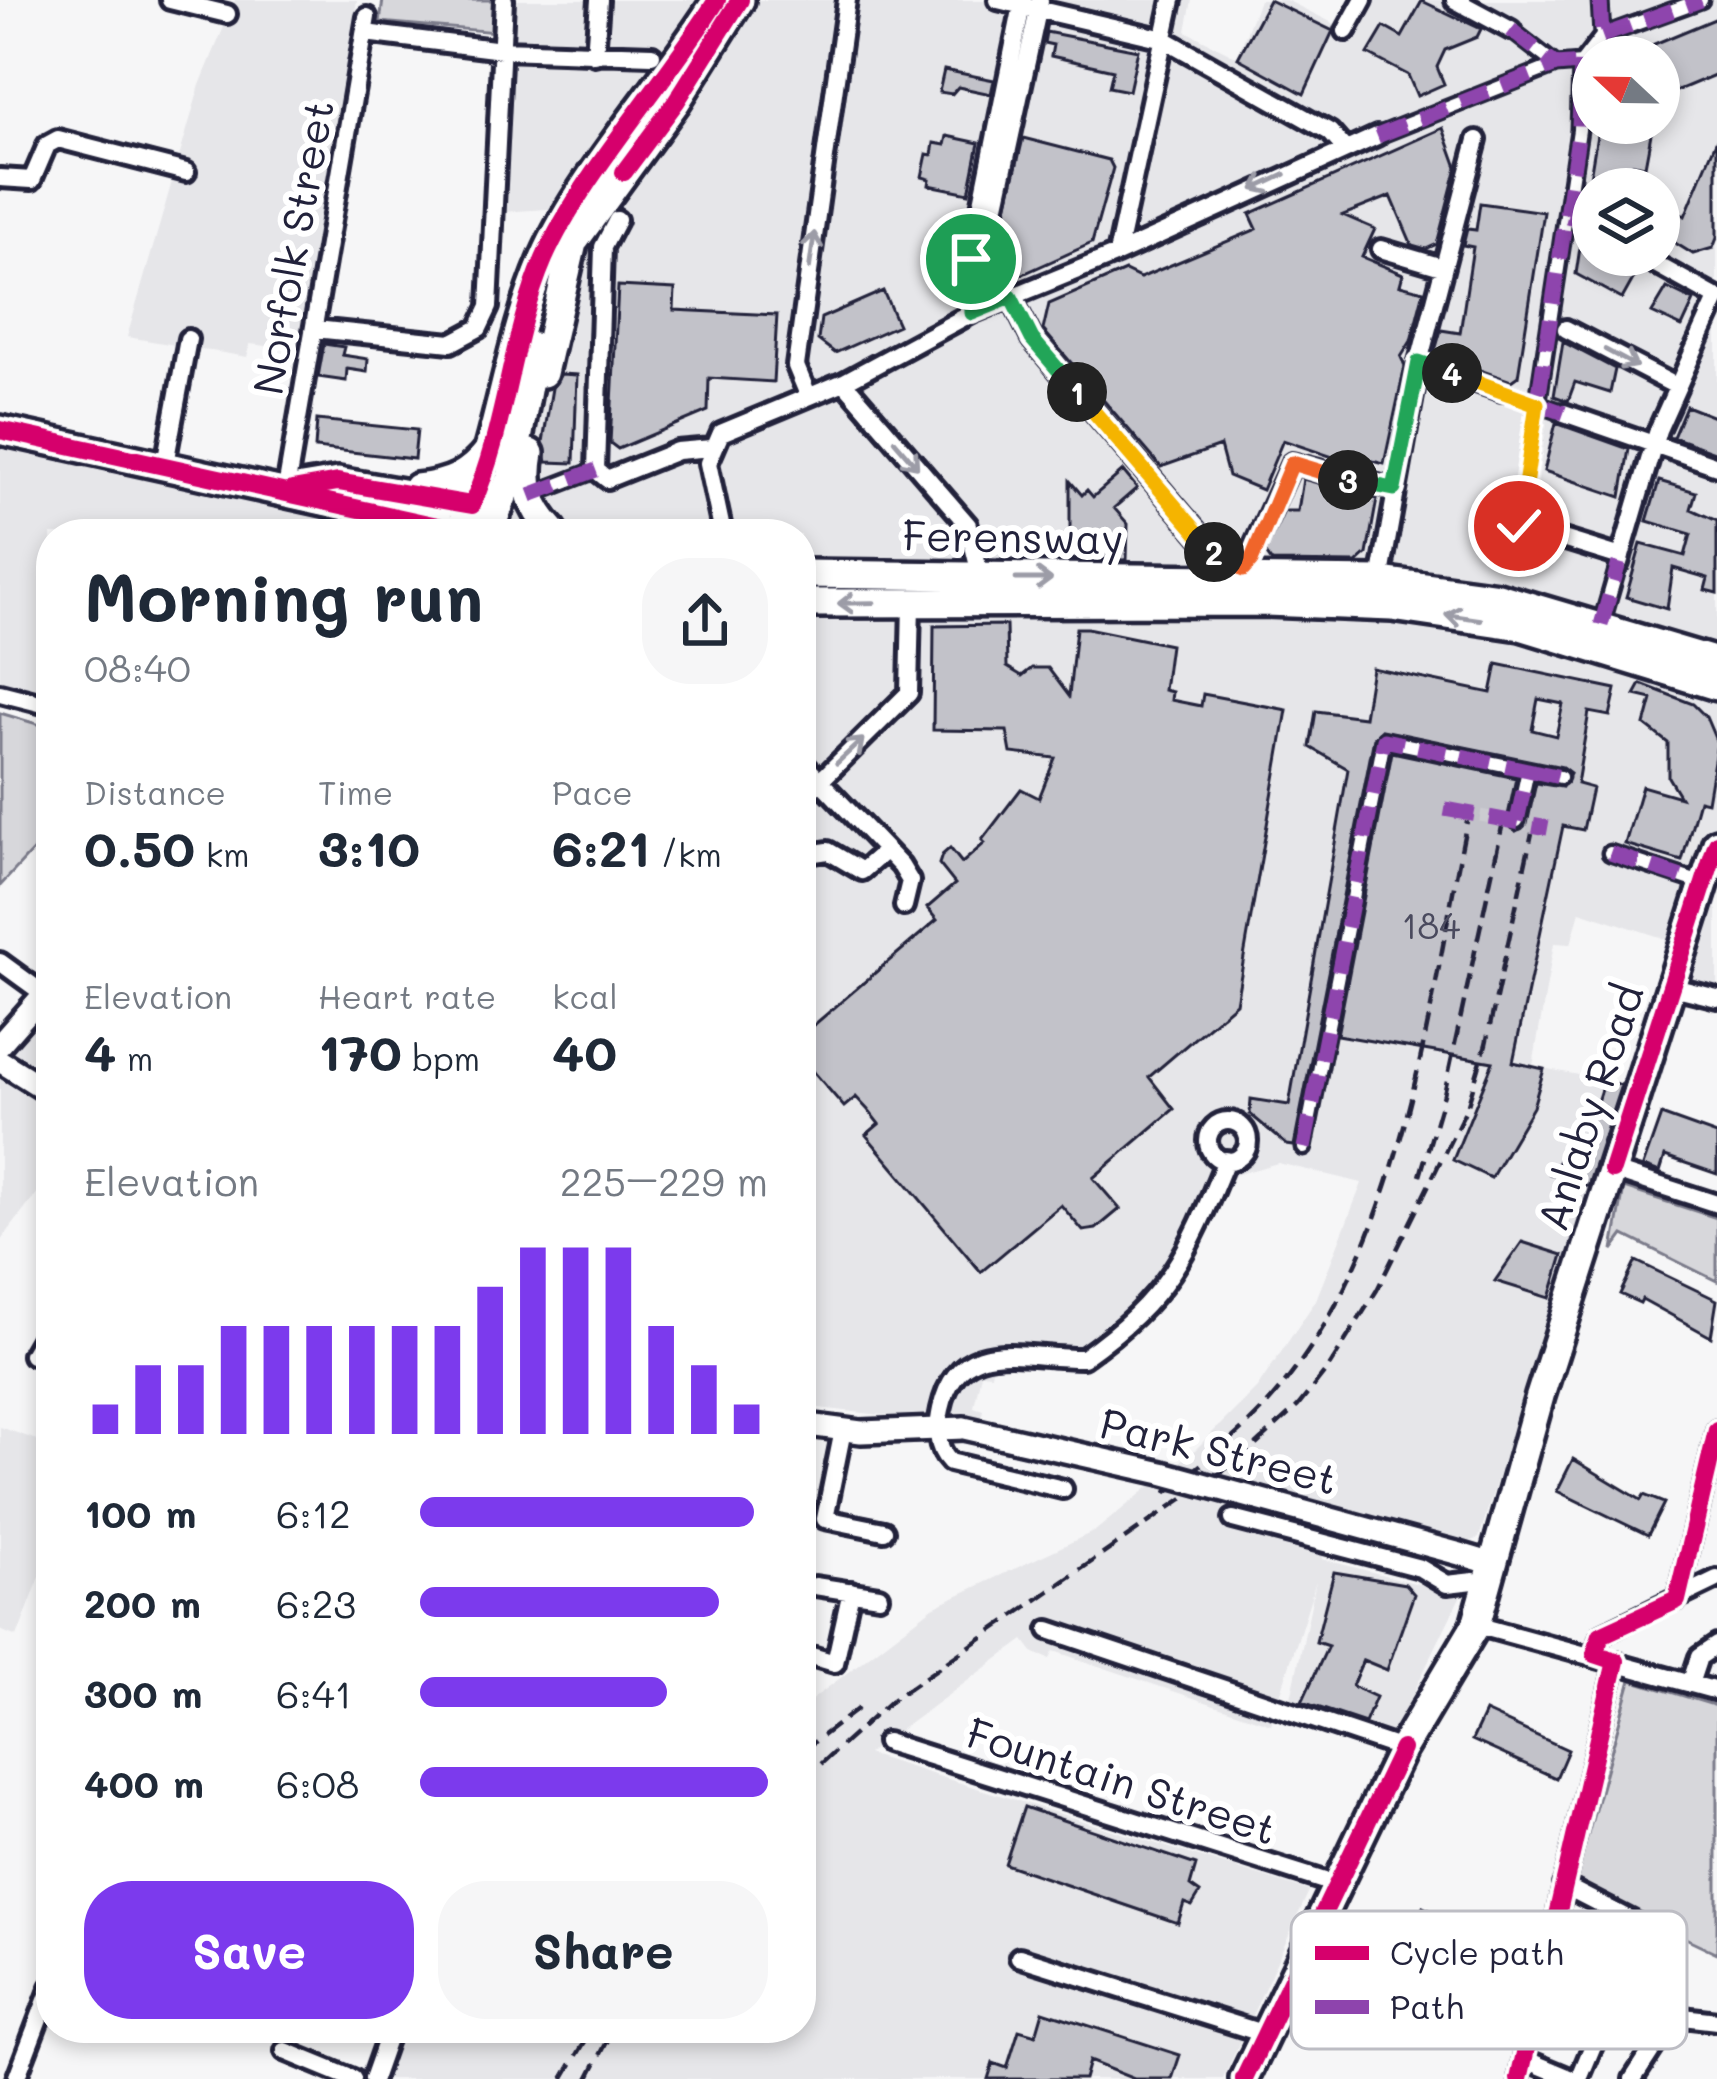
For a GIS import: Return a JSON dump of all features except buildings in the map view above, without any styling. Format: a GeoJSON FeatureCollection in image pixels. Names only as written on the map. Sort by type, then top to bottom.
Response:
{"type":"FeatureCollection","features":[{"type":"Feature","properties":{"kind":"main road"},"geometry":{"type":"LineString","coordinates":[[476,519],[527,301],[546,253],[717,0]]}},
{"type":"Feature","properties":{"kind":"main road"},"geometry":{"type":"LineString","coordinates":[[479,519],[511,477],[544,308],[573,243],[676,102],[740,0]]}},
{"type":"Feature","properties":{"kind":"main road"},"geometry":{"type":"LineString","coordinates":[[548,519],[530,495],[526,474],[573,243]]}},
{"type":"Feature","properties":{"kind":"main road"},"geometry":{"type":"LineString","coordinates":[[0,430],[164,469],[289,489],[338,482],[395,513],[439,519]]}},
{"type":"Feature","properties":{"kind":"main road"},"geometry":{"type":"LineString","coordinates":[[395,513],[472,472],[493,446]]}},
{"type":"Feature","properties":{"kind":"main road","name":"Ferensway"},"geometry":{"type":"LineString","coordinates":[[816,574],[981,579],[1249,575],[1380,580],[1498,597],[1601,625],[1712,680]]}},
{"type":"Feature","properties":{"kind":"main road","name":"Ferensway"},"geometry":{"type":"LineString","coordinates":[[816,603],[1392,607],[1521,626],[1712,680]]}},
{"type":"Feature","properties":{"kind":"main road","name":"Anlaby Road"},"geometry":{"type":"LineString","coordinates":[[1402,1749],[1406,1728],[1540,1396],[1717,843]]}},
{"type":"Feature","properties":{"kind":"main road","name":"Anlaby Road"},"geometry":{"type":"LineString","coordinates":[[1325,1911],[1402,1749],[1476,1625],[1471,1568]]}},
{"type":"Feature","properties":{"kind":"main road","name":"Anlaby Road"},"geometry":{"type":"LineString","coordinates":[[1244,2079],[1291,1981]]}},
{"type":"Feature","properties":{"kind":"street"},"geometry":{"type":"LineString","coordinates":[[170,0],[227,14]]}},
{"type":"Feature","properties":{"kind":"street"},"geometry":{"type":"LineString","coordinates":[[315,328],[451,343],[479,328],[489,307],[505,0]]}},
{"type":"Feature","properties":{"kind":"street"},"geometry":{"type":"LineString","coordinates":[[595,55],[598,0]]}},
{"type":"Feature","properties":{"kind":"street"},"geometry":{"type":"LineString","coordinates":[[808,395],[796,366],[847,0]]}},
{"type":"Feature","properties":{"kind":"street"},"geometry":{"type":"LineString","coordinates":[[998,0],[1031,4],[1164,39],[1330,132],[1344,148]]}},
{"type":"Feature","properties":{"kind":"street"},"geometry":{"type":"LineString","coordinates":[[1117,254],[1172,0]]}},
{"type":"Feature","properties":{"kind":"street"},"geometry":{"type":"LineString","coordinates":[[1346,31],[1363,0]]}},
{"type":"Feature","properties":{"kind":"street"},"geometry":{"type":"LineString","coordinates":[[1455,0],[1510,30],[1556,65]]}},
{"type":"Feature","properties":{"kind":"street"},"geometry":{"type":"LineString","coordinates":[[1600,0],[1602,35],[1702,0]]}},
{"type":"Feature","properties":{"kind":"street"},"geometry":{"type":"LineString","coordinates":[[1031,4],[992,223],[971,259],[1031,4]]}},
{"type":"Feature","properties":{"kind":"street","name":"Norfolk Street"},"geometry":{"type":"LineString","coordinates":[[289,489],[366,25],[502,50]]}},
{"type":"Feature","properties":{"kind":"street"},"geometry":{"type":"LineString","coordinates":[[502,50],[652,55]]}},
{"type":"Feature","properties":{"kind":"street"},"geometry":{"type":"LineString","coordinates":[[720,519],[708,463],[721,433],[844,382],[1011,297],[1117,254],[1344,148],[1556,65],[1572,64]]}},
{"type":"Feature","properties":{"kind":"street"},"geometry":{"type":"LineString","coordinates":[[0,178],[32,180],[47,146],[58,139],[186,172]]}},
{"type":"Feature","properties":{"kind":"street"},"geometry":{"type":"LineString","coordinates":[[1380,580],[1419,362],[1477,140]]}},
{"type":"Feature","properties":{"kind":"street"},"geometry":{"type":"LineString","coordinates":[[1519,526],[1567,217],[1574,144]]}},
{"type":"Feature","properties":{"kind":"street"},"geometry":{"type":"LineString","coordinates":[[1567,217],[1572,218]]}},
{"type":"Feature","properties":{"kind":"street"},"geometry":{"type":"LineString","coordinates":[[596,470],[603,247],[617,220]]}},
{"type":"Feature","properties":{"kind":"street"},"geometry":{"type":"LineString","coordinates":[[1382,249],[1442,266]]}},
{"type":"Feature","properties":{"kind":"street"},"geometry":{"type":"LineString","coordinates":[[1601,625],[1654,444],[1717,298],[1677,276]]}},
{"type":"Feature","properties":{"kind":"street"},"geometry":{"type":"LineString","coordinates":[[1011,297],[1047,356],[1214,552],[1249,575],[1292,463],[1394,489]]}},
{"type":"Feature","properties":{"kind":"street"},"geometry":{"type":"LineString","coordinates":[[1549,321],[1676,386]]}},
{"type":"Feature","properties":{"kind":"street"},"geometry":{"type":"LineString","coordinates":[[164,469],[188,339]]}},
{"type":"Feature","properties":{"kind":"street"},"geometry":{"type":"LineString","coordinates":[[1419,362],[1717,466]]}},
{"type":"Feature","properties":{"kind":"street"},"geometry":{"type":"LineString","coordinates":[[844,382],[968,525],[981,579]]}},
{"type":"Feature","properties":{"kind":"street"},"geometry":{"type":"LineString","coordinates":[[596,470],[607,479],[677,451],[712,448]]}},
{"type":"Feature","properties":{"kind":"street"},"geometry":{"type":"LineString","coordinates":[[530,495],[596,470]]}},
{"type":"Feature","properties":{"kind":"street"},"geometry":{"type":"LineString","coordinates":[[1553,536],[1620,560]]}},
{"type":"Feature","properties":{"kind":"street"},"geometry":{"type":"LineString","coordinates":[[818,781],[909,693],[910,602]]}},
{"type":"Feature","properties":{"kind":"street"},"geometry":{"type":"LineString","coordinates":[[0,693],[36,702]]}},
{"type":"Feature","properties":{"kind":"street"},"geometry":{"type":"LineString","coordinates":[[1304,1148],[1384,740],[1560,777]]}},
{"type":"Feature","properties":{"kind":"street"},"geometry":{"type":"LineString","coordinates":[[1517,821],[1528,770]]}},
{"type":"Feature","properties":{"kind":"street"},"geometry":{"type":"LineString","coordinates":[[816,779],[910,881],[904,906]]}},
{"type":"Feature","properties":{"kind":"street"},"geometry":{"type":"LineString","coordinates":[[816,853],[828,851],[862,871],[885,851]]}},
{"type":"Feature","properties":{"kind":"street"},"geometry":{"type":"LineString","coordinates":[[1610,853],[1705,885]]}},
{"type":"Feature","properties":{"kind":"street"},"geometry":{"type":"LineString","coordinates":[[0,962],[36,983]]}},
{"type":"Feature","properties":{"kind":"street"},"geometry":{"type":"LineString","coordinates":[[1673,987],[1717,998]]}},
{"type":"Feature","properties":{"kind":"street"},"geometry":{"type":"LineString","coordinates":[[0,1044],[36,1003]]}},
{"type":"Feature","properties":{"kind":"street"},"geometry":{"type":"LineString","coordinates":[[0,1061],[36,1084]]}},
{"type":"Feature","properties":{"kind":"street"},"geometry":{"type":"LineString","coordinates":[[937,1428],[946,1388],[960,1365],[998,1352],[1083,1358],[1139,1318],[1179,1266],[1226,1160]]}},
{"type":"Feature","properties":{"kind":"street"},"geometry":{"type":"LineString","coordinates":[[1612,1170],[1717,1204]]}},
{"type":"Feature","properties":{"kind":"street"},"geometry":{"type":"LineString","coordinates":[[32,1355],[36,1348]]}},
{"type":"Feature","properties":{"kind":"street","name":"Park Street"},"geometry":{"type":"LineString","coordinates":[[816,1426],[964,1428],[1162,1473],[1471,1568]]}},
{"type":"Feature","properties":{"kind":"street","name":"Park Street"},"geometry":{"type":"LineString","coordinates":[[937,1428],[941,1454],[950,1462],[1063,1489]]}},
{"type":"Feature","properties":{"kind":"street"},"geometry":{"type":"LineString","coordinates":[[843,1430],[825,1519],[884,1531]]}},
{"type":"Feature","properties":{"kind":"street"},"geometry":{"type":"LineString","coordinates":[[1677,1600],[1717,1430]]}},
{"type":"Feature","properties":{"kind":"street","name":"Park Street"},"geometry":{"type":"LineString","coordinates":[[1232,1519],[1420,1568],[1471,1568]]}},
{"type":"Feature","properties":{"kind":"street"},"geometry":{"type":"LineString","coordinates":[[1595,1654],[1601,1635],[1717,1579]]}},
{"type":"Feature","properties":{"kind":"street"},"geometry":{"type":"LineString","coordinates":[[816,1586],[879,1596]]}},
{"type":"Feature","properties":{"kind":"street"},"geometry":{"type":"LineString","coordinates":[[816,1657],[835,1663],[851,1591]]}},
{"type":"Feature","properties":{"kind":"street"},"geometry":{"type":"LineString","coordinates":[[1476,1625],[1717,1691]]}},
{"type":"Feature","properties":{"kind":"street"},"geometry":{"type":"LineString","coordinates":[[1049,1630],[1402,1749]]}},
{"type":"Feature","properties":{"kind":"street"},"geometry":{"type":"LineString","coordinates":[[1690,1684],[1699,1657],[1717,1645]]}},
{"type":"Feature","properties":{"kind":"street"},"geometry":{"type":"LineString","coordinates":[[1557,1911],[1616,1661]]}},
{"type":"Feature","properties":{"kind":"street","name":"Fountain Street"},"geometry":{"type":"LineString","coordinates":[[886,1742],[1337,1886]]}},
{"type":"Feature","properties":{"kind":"street"},"geometry":{"type":"LineString","coordinates":[[1563,1885],[1614,1911]]}},
{"type":"Feature","properties":{"kind":"street"},"geometry":{"type":"LineString","coordinates":[[1019,1957],[1265,2034]]}},
{"type":"Feature","properties":{"kind":"street"},"geometry":{"type":"LineString","coordinates":[[1687,2018],[1717,2021]]}},
{"type":"Feature","properties":{"kind":"street"},"geometry":{"type":"LineString","coordinates":[[16,2079],[36,2026]]}},
{"type":"Feature","properties":{"kind":"street"},"geometry":{"type":"LineString","coordinates":[[373,2079],[386,2043]]}},
{"type":"Feature","properties":{"kind":"street"},"geometry":{"type":"LineString","coordinates":[[1520,2079],[1527,2049]]}},
{"type":"Feature","properties":{"kind":"street"},"geometry":{"type":"LineString","coordinates":[[1525,2059],[1575,2079],[1590,2049]]}},
{"type":"Feature","properties":{"kind":"street"},"geometry":{"type":"LineString","coordinates":[[1633,2079],[1652,2049]]}},
{"type":"Feature","properties":{"kind":"street"},"geometry":{"type":"LineString","coordinates":[[285,2051],[353,2079]]}},
{"type":"Feature","properties":{"kind":"shaded area"},"geometry":{"type":"Polygon","coordinates":[[[235,0],[357,0],[301,350],[250,344],[247,357],[127,337],[200,85],[235,0]]]}},
{"type":"Feature","properties":{"kind":"shaded area"},"geometry":{"type":"Polygon","coordinates":[[[383,0],[499,0],[496,32],[380,22],[383,0]]]}},
{"type":"Feature","properties":{"kind":"shaded area"},"geometry":{"type":"Polygon","coordinates":[[[499,0],[1192,0],[1186,31],[1237,57],[1259,0],[1286,0],[1339,26],[1354,0],[1717,0],[1717,998],[1655,978],[1666,939],[1580,911],[1571,944],[1554,943],[1533,1066],[1604,1080],[1581,1151],[1568,1147],[1551,1174],[1588,1186],[1479,1538],[1466,1543],[1338,1508],[1322,1559],[1461,1595],[1390,1741],[1290,1703],[1316,1581],[1271,1724],[1054,1651],[1050,1659],[1034,1653],[1024,1640],[867,1754],[1309,1891],[1300,1911],[1291,1911],[1291,1930],[1223,2079],[358,2079],[371,2043],[816,2043],[816,1697],[933,1607],[1095,1531],[1196,1449],[1257,1388],[1316,1300],[1362,1183],[1278,1163],[1235,1175],[1182,1276],[1146,1322],[1095,1366],[993,1365],[991,1374],[981,1373],[974,1407],[983,1410],[979,1426],[816,1408],[816,519],[36,519],[36,709],[0,700],[0,429],[5,412],[109,444],[277,479],[386,476],[523,496],[527,446],[572,267],[605,205],[489,213],[499,0]]]}},
{"type":"Feature","properties":{"kind":"shaded area"},"geometry":{"type":"Polygon","coordinates":[[[0,713],[36,724],[36,847],[0,886],[0,713]]]}},
{"type":"Feature","properties":{"kind":"shaded area"},"geometry":{"type":"Polygon","coordinates":[[[36,1014],[36,1056],[15,1083],[36,1095],[36,1195],[0,1242],[0,1052],[36,1014]]]}},
{"type":"Feature","properties":{"kind":"shaded area"},"geometry":{"type":"Polygon","coordinates":[[[1624,1188],[1717,1218],[1717,1281],[1624,1235],[1613,1250],[1624,1188]]]}},
{"type":"Feature","properties":{"kind":"shaded area"},"geometry":{"type":"Polygon","coordinates":[[[0,1427],[36,1440],[36,1587],[17,1637],[0,1630],[0,1427]]]}},
{"type":"Feature","properties":{"kind":"shaded area"},"geometry":{"type":"Polygon","coordinates":[[[1631,1680],[1717,1706],[1717,1953],[1687,1939],[1687,1911],[1629,1911],[1574,1885],[1631,1680]]]}},
{"type":"Feature","properties":{"kind":"tunnel"},"geometry":{"type":"LineString","coordinates":[[1445,809],[1548,828]]}},
{"type":"Feature","properties":{"kind":"railway"},"geometry":{"type":"LineString","coordinates":[[1166,1493],[1240,1431],[1280,1389],[1323,1328],[1357,1261],[1406,1118],[1467,821]]}},
{"type":"Feature","properties":{"kind":"railway"},"geometry":{"type":"LineString","coordinates":[[1420,1176],[1444,1094],[1502,827]]}},
{"type":"Feature","properties":{"kind":"railway"},"geometry":{"type":"LineString","coordinates":[[816,1768],[892,1700],[1243,1457],[1298,1406],[1329,1367],[1377,1290],[1467,1107],[1486,1044],[1532,833]]}},
{"type":"Feature","properties":{"kind":"railway"},"geometry":{"type":"LineString","coordinates":[[816,1741],[860,1707]]}},
{"type":"Feature","properties":{"kind":"railway"},"geometry":{"type":"LineString","coordinates":[[563,2079],[584,2043]]}},
{"type":"Feature","properties":{"kind":"railway"},"geometry":{"type":"LineString","coordinates":[[588,2079],[606,2043]]}},
{"type":"Feature","properties":{"kind":"marked path"},"geometry":{"type":"LineString","coordinates":[[1600,0],[1602,36]]}},
{"type":"Feature","properties":{"kind":"marked path"},"geometry":{"type":"LineString","coordinates":[[1602,36],[1701,0]]}},
{"type":"Feature","properties":{"kind":"marked path"},"geometry":{"type":"LineString","coordinates":[[1511,30],[1556,65]]}},
{"type":"Feature","properties":{"kind":"marked path"},"geometry":{"type":"LineString","coordinates":[[1377,136],[1556,65],[1572,64]]}},
{"type":"Feature","properties":{"kind":"marked path"},"geometry":{"type":"LineString","coordinates":[[1519,526],[1577,144]]}},
{"type":"Feature","properties":{"kind":"marked path"},"geometry":{"type":"LineString","coordinates":[[1567,217],[1572,218]]}},
{"type":"Feature","properties":{"kind":"marked path"},"geometry":{"type":"LineString","coordinates":[[1502,391],[1564,413]]}},
{"type":"Feature","properties":{"kind":"marked path"},"geometry":{"type":"LineString","coordinates":[[530,495],[596,470]]}},
{"type":"Feature","properties":{"kind":"marked path"},"geometry":{"type":"LineString","coordinates":[[1601,625],[1619,563]]}},
{"type":"Feature","properties":{"kind":"marked path"},"geometry":{"type":"LineString","coordinates":[[1304,1148],[1384,740],[1528,770],[1517,821]]}},
{"type":"Feature","properties":{"kind":"marked path"},"geometry":{"type":"LineString","coordinates":[[1528,770],[1560,777]]}},
{"type":"Feature","properties":{"kind":"marked path"},"geometry":{"type":"LineString","coordinates":[[1445,809],[1548,828]]}},
{"type":"Feature","properties":{"kind":"marked path"},"geometry":{"type":"LineString","coordinates":[[1610,853],[1705,885]]}},
{"type":"Feature","properties":{"kind":"cycle path"},"geometry":{"type":"LineString","coordinates":[[292,490],[338,482],[472,505],[544,259],[579,195],[717,0]]}},
{"type":"Feature","properties":{"kind":"cycle path"},"geometry":{"type":"LineString","coordinates":[[624,172],[676,102],[740,0]]}},
{"type":"Feature","properties":{"kind":"cycle path"},"geometry":{"type":"LineString","coordinates":[[0,430],[405,519]]}},
{"type":"Feature","properties":{"kind":"cycle path"},"geometry":{"type":"LineString","coordinates":[[1612,1170],[1717,843]]}},
{"type":"Feature","properties":{"kind":"cycle path"},"geometry":{"type":"LineString","coordinates":[[1558,1911],[1616,1661],[1595,1654],[1601,1635],[1677,1600],[1717,1430]]}},
{"type":"Feature","properties":{"kind":"cycle path"},"geometry":{"type":"LineString","coordinates":[[1324,1911],[1402,1749]]}},
{"type":"Feature","properties":{"kind":"cycle path"},"geometry":{"type":"LineString","coordinates":[[1244,2079],[1291,1981]]}},
{"type":"Feature","properties":{"kind":"cycle path"},"geometry":{"type":"LineString","coordinates":[[1519,2079],[1526,2049]]}},
{"type":"Feature","properties":{"kind":"route"},"geometry":{"type":"LineString","coordinates":[[971,259],[972,313],[1011,297],[1032,339],[1214,552],[1243,570],[1292,463],[1374,488],[1394,489],[1419,362],[1537,404],[1519,526]]}}]}
